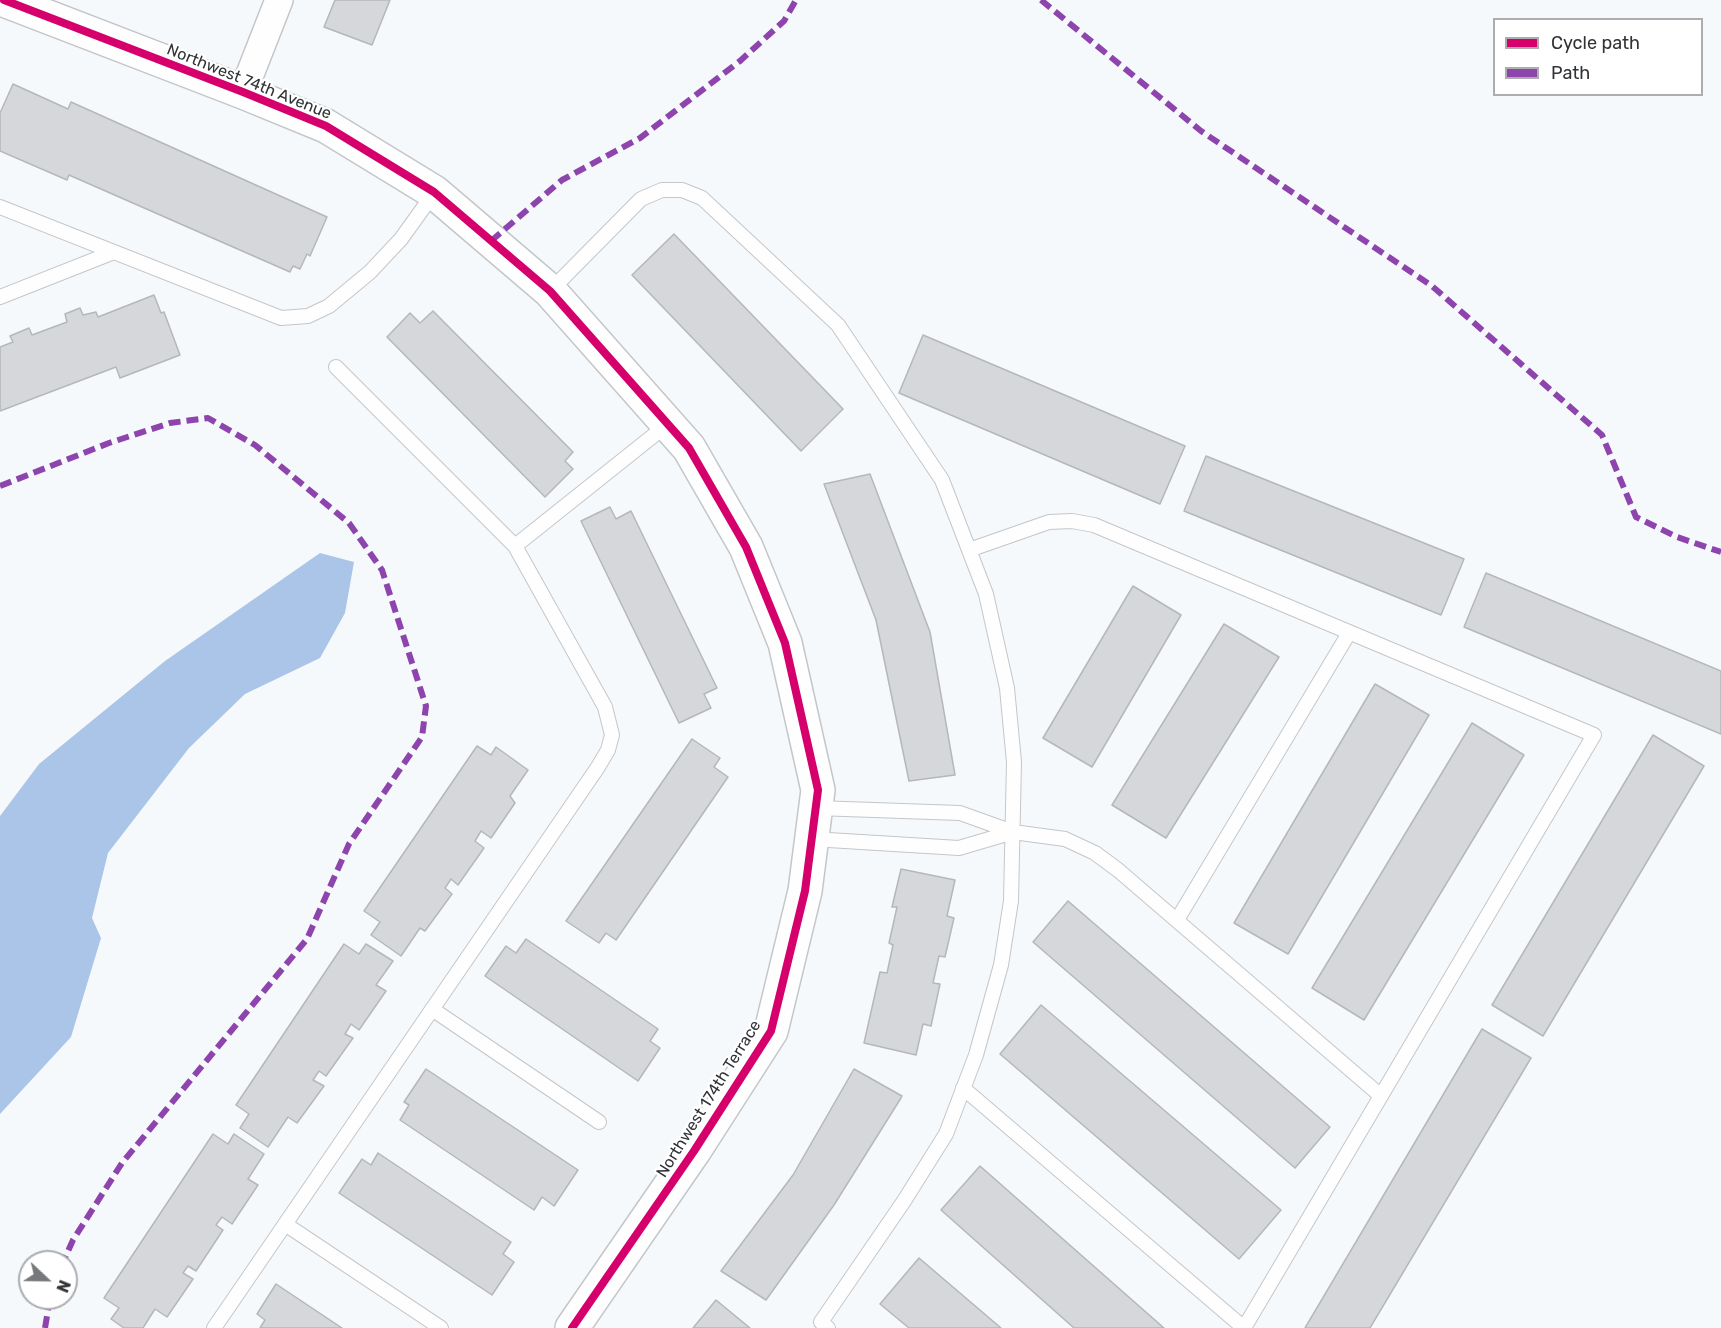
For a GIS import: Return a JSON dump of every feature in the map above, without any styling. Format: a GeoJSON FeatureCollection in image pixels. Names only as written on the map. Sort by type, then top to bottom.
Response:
{"type":"FeatureCollection","features":[{"type":"Feature","properties":{"kind":"street"},"geometry":{"type":"LineString","coordinates":[[243,92],[279,0]]}},
{"type":"Feature","properties":{"kind":"street","name":"Northwest 74th Avenue"},"geometry":{"type":"LineString","coordinates":[[13,2],[326,126],[434,192],[550,291],[668,424],[689,448],[746,547]]}},
{"type":"Feature","properties":{"kind":"street","name":"Northwest 174th Terrace"},"geometry":{"type":"LineString","coordinates":[[572,1328],[694,1151],[771,1031],[805,891],[818,790],[786,643],[746,547]]}},
{"type":"Feature","properties":{"kind":"lane"},"geometry":{"type":"LineString","coordinates":[[550,291],[641,199],[662,190],[682,190],[702,198],[838,325],[942,480],[986,594],[1007,688],[1014,762],[1011,901],[1001,965],[976,1055],[946,1134],[904,1201],[821,1322],[828,1328]]}},
{"type":"Feature","properties":{"kind":"lane"},"geometry":{"type":"LineString","coordinates":[[0,207],[281,318],[308,316],[329,306],[370,272],[401,239],[434,192]]}},
{"type":"Feature","properties":{"kind":"lane"},"geometry":{"type":"LineString","coordinates":[[0,297],[114,252]]}},
{"type":"Feature","properties":{"kind":"lane"},"geometry":{"type":"LineString","coordinates":[[214,1328],[598,767],[608,750],[612,735],[605,707],[515,546],[336,367]]}},
{"type":"Feature","properties":{"kind":"lane"},"geometry":{"type":"LineString","coordinates":[[515,546],[668,424]]}},
{"type":"Feature","properties":{"kind":"lane"},"geometry":{"type":"LineString","coordinates":[[963,1088],[1244,1328],[1594,735],[1094,525],[1072,521],[1049,522],[969,550]]}},
{"type":"Feature","properties":{"kind":"lane"},"geometry":{"type":"LineString","coordinates":[[1177,920],[1349,633]]}},
{"type":"Feature","properties":{"kind":"lane"},"geometry":{"type":"LineString","coordinates":[[814,823],[960,813],[1012,832],[1065,839],[1095,852],[1381,1096]]}},
{"type":"Feature","properties":{"kind":"lane"},"geometry":{"type":"LineString","coordinates":[[814,823],[959,848],[1012,832]]}},
{"type":"Feature","properties":{"kind":"lane"},"geometry":{"type":"LineString","coordinates":[[432,1009],[599,1122]]}},
{"type":"Feature","properties":{"kind":"lane"},"geometry":{"type":"LineString","coordinates":[[285,1224],[441,1328]]}},
{"type":"Feature","properties":{"kind":"water"},"geometry":{"type":"Polygon","coordinates":[[[320,553],[354,562],[345,613],[320,658],[245,694],[189,748],[108,853],[92,918],[101,938],[71,1037],[0,1114],[0,816],[39,764],[165,661],[320,553]]]}},
{"type":"Feature","properties":{"kind":"building"},"geometry":{"type":"Polygon","coordinates":[[[335,0],[390,0],[372,45],[324,27],[335,0]]]}},
{"type":"Feature","properties":{"kind":"building"},"geometry":{"type":"Polygon","coordinates":[[[13,84],[68,109],[71,102],[327,217],[310,256],[307,254],[300,269],[293,266],[290,272],[69,175],[67,180],[0,151],[0,113],[13,84]]]}},
{"type":"Feature","properties":{"kind":"building"},"geometry":{"type":"Polygon","coordinates":[[[674,234],[843,409],[801,451],[632,275],[674,234]]]}},
{"type":"Feature","properties":{"kind":"building"},"geometry":{"type":"Polygon","coordinates":[[[154,295],[161,313],[164,312],[180,355],[120,378],[116,367],[0,411],[0,347],[13,342],[10,336],[29,328],[32,335],[67,322],[65,314],[80,308],[83,315],[96,312],[98,317],[154,295]]]}},
{"type":"Feature","properties":{"kind":"building"},"geometry":{"type":"Polygon","coordinates":[[[433,311],[573,452],[565,461],[573,469],[545,497],[387,337],[410,313],[420,323],[433,311]]]}},
{"type":"Feature","properties":{"kind":"building"},"geometry":{"type":"Polygon","coordinates":[[[923,335],[1185,446],[1160,504],[899,393],[923,335]]]}},
{"type":"Feature","properties":{"kind":"building"},"geometry":{"type":"Polygon","coordinates":[[[1206,456],[1464,559],[1441,615],[1184,511],[1206,456]]]}},
{"type":"Feature","properties":{"kind":"building"},"geometry":{"type":"Polygon","coordinates":[[[870,474],[930,632],[955,775],[909,781],[876,620],[824,484],[870,474]]]}},
{"type":"Feature","properties":{"kind":"building"},"geometry":{"type":"Polygon","coordinates":[[[610,507],[616,519],[631,511],[717,688],[704,694],[711,708],[679,723],[581,521],[610,507]]]}},
{"type":"Feature","properties":{"kind":"building"},"geometry":{"type":"Polygon","coordinates":[[[1486,573],[1721,671],[1721,734],[1464,627],[1486,573]]]}},
{"type":"Feature","properties":{"kind":"building"},"geometry":{"type":"Polygon","coordinates":[[[1133,586],[1181,615],[1092,767],[1043,738],[1133,586]]]}},
{"type":"Feature","properties":{"kind":"building"},"geometry":{"type":"Polygon","coordinates":[[[1224,624],[1279,657],[1166,838],[1112,805],[1224,624]]]}},
{"type":"Feature","properties":{"kind":"building"},"geometry":{"type":"Polygon","coordinates":[[[1375,684],[1429,715],[1288,954],[1234,923],[1375,684]]]}},
{"type":"Feature","properties":{"kind":"building"},"geometry":{"type":"Polygon","coordinates":[[[1472,723],[1524,755],[1364,1020],[1312,988],[1472,723]]]}},
{"type":"Feature","properties":{"kind":"building"},"geometry":{"type":"Polygon","coordinates":[[[1653,735],[1704,766],[1543,1036],[1492,1005],[1653,735]]]}},
{"type":"Feature","properties":{"kind":"building"},"geometry":{"type":"Polygon","coordinates":[[[692,739],[720,758],[714,767],[728,777],[616,940],[606,933],[599,943],[566,921],[692,739]]]}},
{"type":"Feature","properties":{"kind":"building"},"geometry":{"type":"Polygon","coordinates":[[[477,746],[491,755],[496,747],[528,770],[510,796],[515,803],[491,838],[481,831],[475,841],[484,848],[458,885],[451,879],[445,888],[452,894],[425,931],[420,928],[401,956],[371,935],[380,922],[364,911],[477,746]]]}},
{"type":"Feature","properties":{"kind":"building"},"geometry":{"type":"Polygon","coordinates":[[[901,869],[955,880],[947,916],[954,918],[945,957],[939,956],[933,983],[940,984],[931,1026],[923,1024],[916,1055],[864,1043],[880,972],[887,973],[893,945],[889,943],[897,907],[892,907],[901,869]]]}},
{"type":"Feature","properties":{"kind":"building"},"geometry":{"type":"Polygon","coordinates":[[[1068,901],[1330,1127],[1295,1168],[1033,942],[1068,901]]]}},
{"type":"Feature","properties":{"kind":"building"},"geometry":{"type":"Polygon","coordinates":[[[526,939],[658,1029],[650,1041],[660,1048],[638,1081],[485,976],[506,946],[516,953],[526,939]]]}},
{"type":"Feature","properties":{"kind":"building"},"geometry":{"type":"Polygon","coordinates":[[[344,944],[359,954],[366,944],[393,961],[376,985],[386,991],[359,1030],[351,1024],[345,1034],[353,1038],[326,1076],[319,1071],[313,1080],[324,1086],[297,1123],[288,1117],[268,1147],[240,1128],[249,1114],[236,1105],[344,944]]]}},
{"type":"Feature","properties":{"kind":"building"},"geometry":{"type":"Polygon","coordinates":[[[1041,1005],[1281,1210],[1239,1259],[1000,1054],[1041,1005]]]}},
{"type":"Feature","properties":{"kind":"building"},"geometry":{"type":"Polygon","coordinates":[[[1482,1029],[1531,1058],[1370,1328],[1305,1328],[1482,1029]]]}},
{"type":"Feature","properties":{"kind":"building"},"geometry":{"type":"Polygon","coordinates":[[[426,1069],[578,1170],[554,1206],[542,1197],[534,1210],[400,1120],[409,1105],[404,1102],[426,1069]]]}},
{"type":"Feature","properties":{"kind":"building"},"geometry":{"type":"Polygon","coordinates":[[[854,1069],[902,1096],[834,1205],[766,1300],[721,1271],[793,1175],[854,1069]]]}},
{"type":"Feature","properties":{"kind":"building"},"geometry":{"type":"Polygon","coordinates":[[[213,1134],[228,1144],[234,1134],[264,1154],[248,1179],[258,1185],[232,1224],[222,1217],[216,1225],[223,1230],[196,1271],[188,1266],[183,1273],[193,1279],[167,1317],[155,1309],[143,1328],[124,1328],[111,1319],[119,1308],[104,1298],[213,1134]]]}},
{"type":"Feature","properties":{"kind":"building"},"geometry":{"type":"Polygon","coordinates":[[[378,1153],[511,1242],[503,1254],[514,1262],[492,1295],[339,1193],[362,1159],[371,1165],[378,1153]]]}},
{"type":"Feature","properties":{"kind":"building"},"geometry":{"type":"Polygon","coordinates":[[[980,1166],[1164,1328],[1074,1328],[941,1210],[980,1166]]]}},
{"type":"Feature","properties":{"kind":"building"},"geometry":{"type":"Polygon","coordinates":[[[919,1258],[1001,1328],[909,1328],[880,1304],[919,1258]]]}},
{"type":"Feature","properties":{"kind":"building"},"geometry":{"type":"Polygon","coordinates":[[[276,1284],[342,1328],[260,1328],[265,1320],[257,1314],[276,1284]]]}},
{"type":"Feature","properties":{"kind":"building"},"geometry":{"type":"Polygon","coordinates":[[[716,1300],[750,1328],[693,1328],[716,1300]]]}},
{"type":"Feature","properties":{"kind":"marked path"},"geometry":{"type":"LineString","coordinates":[[491,241],[562,180],[640,138],[740,61],[784,21],[796,0]]}},
{"type":"Feature","properties":{"kind":"marked path"},"geometry":{"type":"LineString","coordinates":[[1041,0],[1201,131],[1432,286],[1602,435],[1636,517],[1677,537],[1721,552]]}},
{"type":"Feature","properties":{"kind":"marked path"},"geometry":{"type":"LineString","coordinates":[[0,486],[109,443],[170,423],[208,418],[255,445],[349,523],[382,570],[426,706],[422,737],[349,844],[307,939],[122,1163],[68,1250]]}},
{"type":"Feature","properties":{"kind":"marked path"},"geometry":{"type":"LineString","coordinates":[[45,1328],[48,1310]]}},
{"type":"Feature","properties":{"kind":"cycle path"},"geometry":{"type":"LineString","coordinates":[[4,0],[326,126],[434,192],[550,291],[689,448],[746,547],[785,643],[818,790],[805,891],[771,1031],[694,1151],[572,1328]]}}]}
